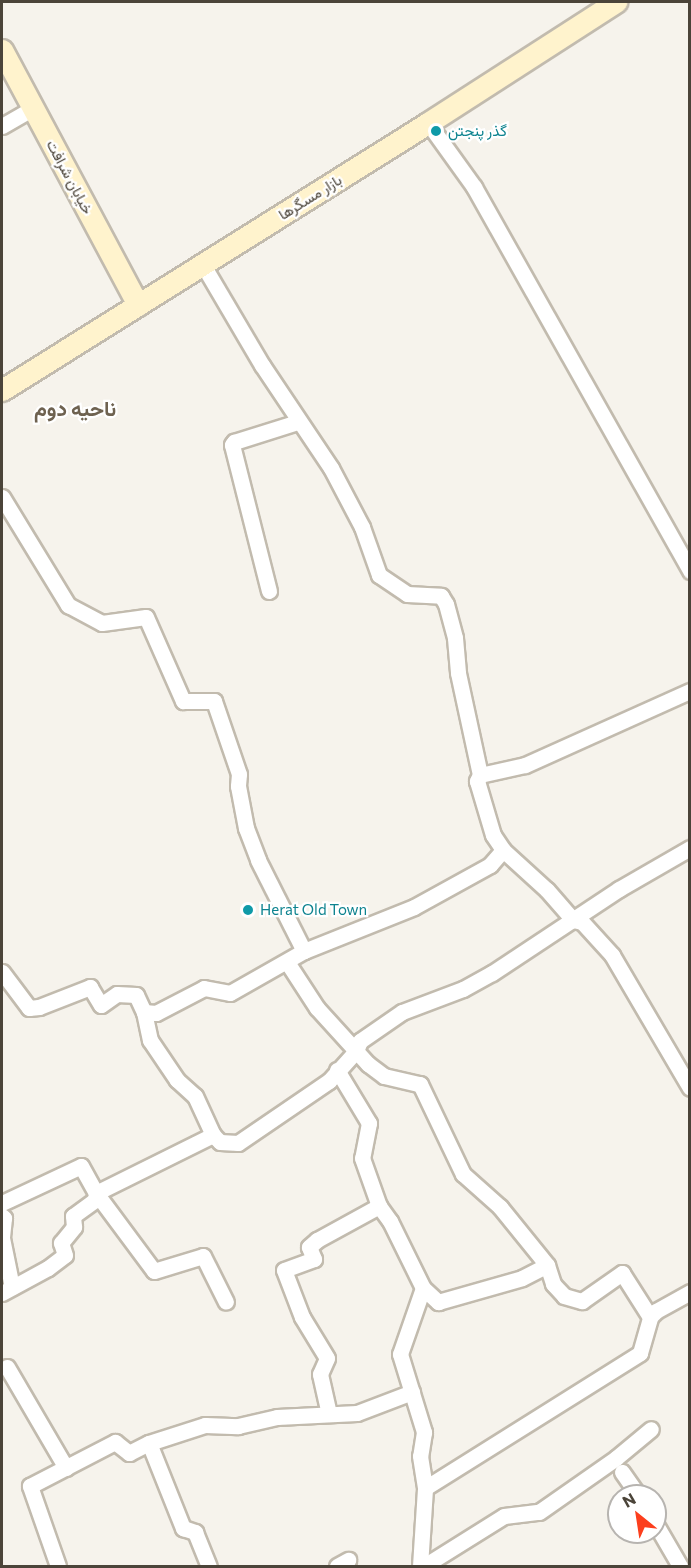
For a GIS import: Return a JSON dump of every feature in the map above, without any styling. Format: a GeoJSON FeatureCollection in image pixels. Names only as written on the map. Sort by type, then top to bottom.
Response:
{"type":"FeatureCollection","features":[{"type":"Feature","properties":{"kind":"street","name":"بازار مسگرها"},"geometry":{"type":"LineString","coordinates":[[2,390],[428,123],[616,2]]}},
{"type":"Feature","properties":{"kind":"street","name":"خیابان شرافت"},"geometry":{"type":"LineString","coordinates":[[2,50],[138,305]]}},
{"type":"Feature","properties":{"kind":"street"},"geometry":{"type":"LineString","coordinates":[[2,126],[33,108]]}},
{"type":"Feature","properties":{"kind":"street"},"geometry":{"type":"LineString","coordinates":[[428,123],[474,188],[690,571]]}},
{"type":"Feature","properties":{"kind":"street"},"geometry":{"type":"LineString","coordinates":[[203,265],[298,422],[302,423],[331,468],[362,527],[379,575],[407,594],[441,596],[446,604],[455,639],[458,673],[480,775],[477,781],[485,815],[503,850],[547,890],[573,920],[582,922],[612,955],[690,1088]]}},
{"type":"Feature","properties":{"kind":"street"},"geometry":{"type":"LineString","coordinates":[[269,591],[232,446],[234,442],[298,422]]}},
{"type":"Feature","properties":{"kind":"street"},"geometry":{"type":"LineString","coordinates":[[2,497],[68,605],[102,623],[146,617],[183,701],[214,701],[238,774],[246,828],[258,860],[304,951]]}},
{"type":"Feature","properties":{"kind":"street"},"geometry":{"type":"LineString","coordinates":[[480,775],[525,765],[690,691]]}},
{"type":"Feature","properties":{"kind":"street"},"geometry":{"type":"LineString","coordinates":[[2,972],[29,1008],[39,1007],[90,987],[101,1005],[117,994],[136,995],[144,1012],[150,1040],[177,1080],[195,1096],[213,1135],[220,1142],[238,1143],[329,1081],[356,1051],[360,1041],[402,1012],[463,989],[619,889],[690,848]]}},
{"type":"Feature","properties":{"kind":"street"},"geometry":{"type":"LineString","coordinates":[[144,1012],[156,1013],[204,988],[230,993],[304,951],[414,907],[490,865],[503,850]]}},
{"type":"Feature","properties":{"kind":"street"},"geometry":{"type":"LineString","coordinates":[[287,962],[317,1008],[356,1051],[384,1076],[420,1084],[463,1174],[500,1206],[547,1265],[553,1284],[564,1296],[582,1301],[622,1273],[650,1317]]}},
{"type":"Feature","properties":{"kind":"street"},"geometry":{"type":"LineString","coordinates":[[337,1070],[369,1123],[362,1158],[379,1206],[390,1221],[423,1288],[438,1302],[522,1278],[547,1265]]}},
{"type":"Feature","properties":{"kind":"street"},"geometry":{"type":"LineString","coordinates":[[96,1193],[213,1135]]}},
{"type":"Feature","properties":{"kind":"street"},"geometry":{"type":"LineString","coordinates":[[2,1203],[81,1166],[96,1193],[154,1271],[203,1256],[226,1302]]}},
{"type":"Feature","properties":{"kind":"street"},"geometry":{"type":"LineString","coordinates":[[2,1216],[4,1218],[2,1238],[7,1290],[48,1268],[65,1255],[61,1243],[74,1227],[73,1216],[95,1200],[96,1193]]}},
{"type":"Feature","properties":{"kind":"street"},"geometry":{"type":"LineString","coordinates":[[329,1414],[320,1374],[327,1358],[302,1317],[284,1270],[314,1259],[309,1246],[379,1206]]}},
{"type":"Feature","properties":{"kind":"street"},"geometry":{"type":"LineString","coordinates":[[422,1566],[425,1488],[420,1456],[424,1432],[400,1354],[423,1288]]}},
{"type":"Feature","properties":{"kind":"street"},"geometry":{"type":"LineString","coordinates":[[425,1488],[640,1353],[650,1317],[656,1311],[690,1292]]}},
{"type":"Feature","properties":{"kind":"street"},"geometry":{"type":"LineString","coordinates":[[8,1367],[66,1467]]}},
{"type":"Feature","properties":{"kind":"street"},"geometry":{"type":"LineString","coordinates":[[58,1566],[30,1486],[116,1442],[129,1453],[149,1443],[205,1425],[238,1426],[277,1417],[357,1413],[412,1392]]}},
{"type":"Feature","properties":{"kind":"street"},"geometry":{"type":"LineString","coordinates":[[422,1566],[504,1516],[538,1512],[616,1458],[651,1429]]}},
{"type":"Feature","properties":{"kind":"street"},"geometry":{"type":"LineString","coordinates":[[149,1443],[183,1528],[195,1532],[209,1566]]}},
{"type":"Feature","properties":{"kind":"street"},"geometry":{"type":"LineString","coordinates":[[622,1472],[630,1484]]}},
{"type":"Feature","properties":{"kind":"street"},"geometry":{"type":"LineString","coordinates":[[667,1544],[680,1566]]}},
{"type":"Feature","properties":{"kind":"place","name":"گذر پنجتن"},"geometry":{"type":"Point","coordinates":[436,131]}},
{"type":"Feature","properties":{"kind":"place","name":"Herat Old Town"},"geometry":{"type":"Point","coordinates":[248,910]}},
{"type":"Feature","properties":{"kind":"district","name":"ناحیه دوم"},"geometry":{"type":"Point","coordinates":[75,408]}}]}
